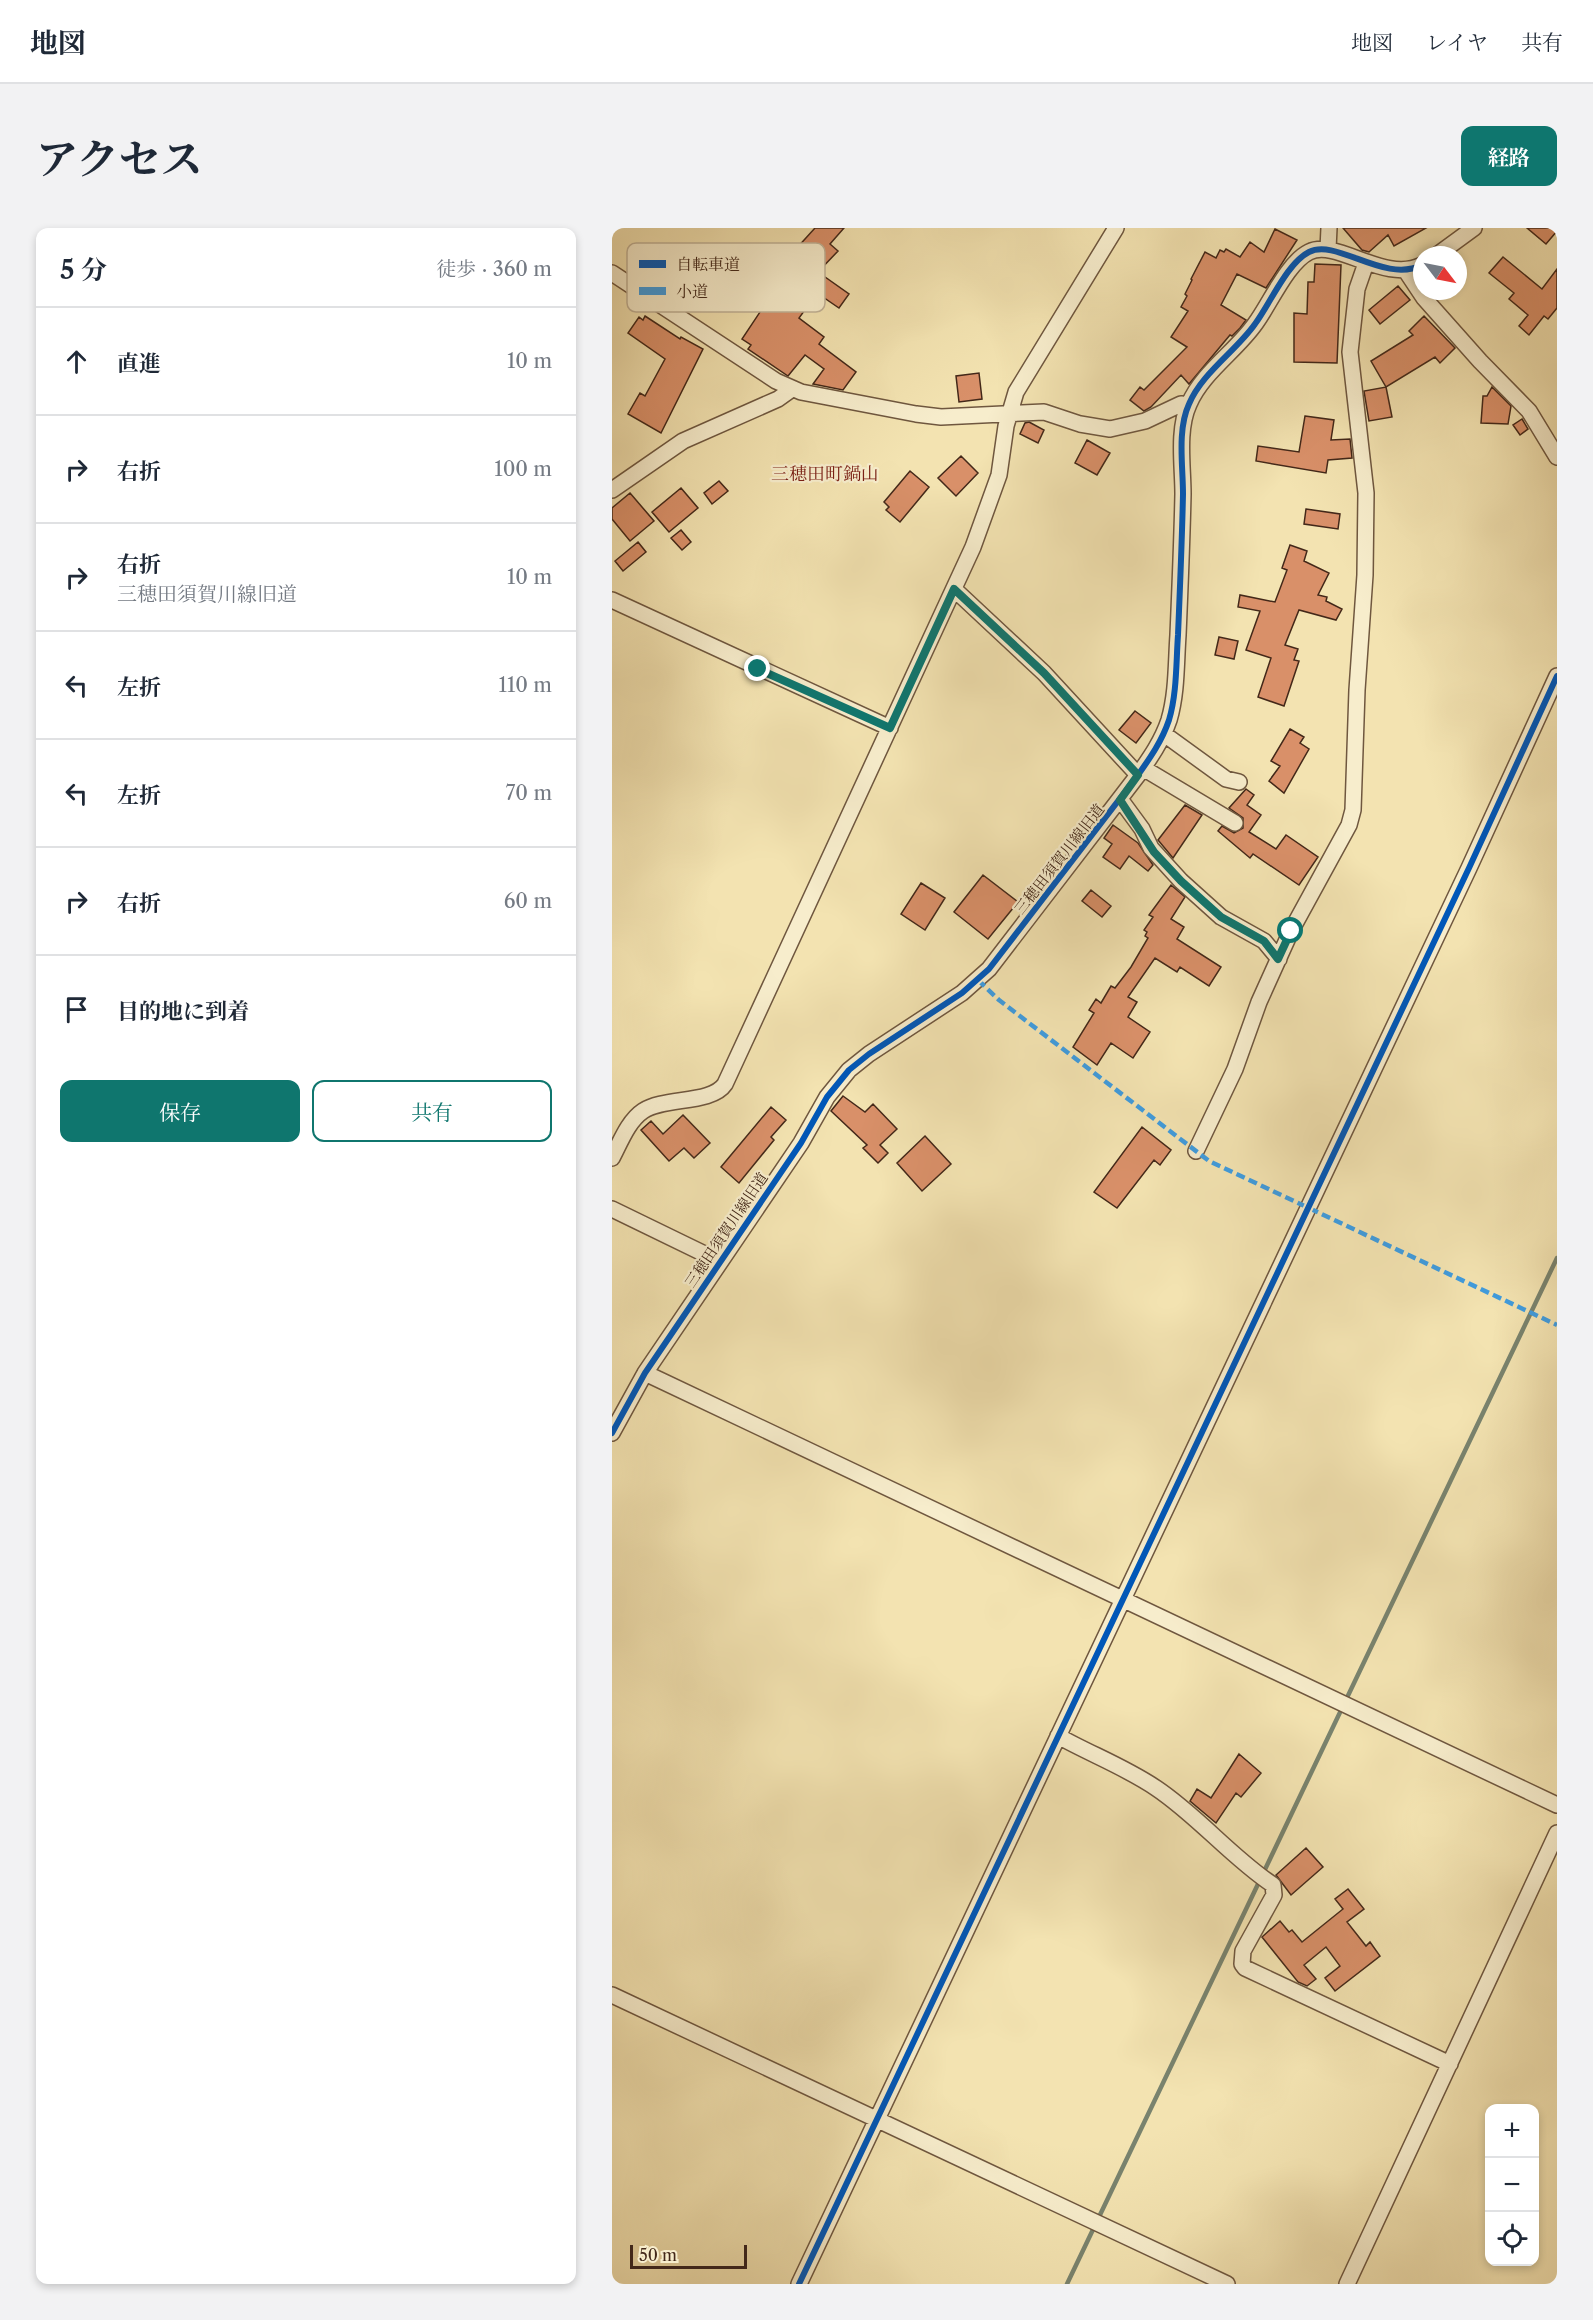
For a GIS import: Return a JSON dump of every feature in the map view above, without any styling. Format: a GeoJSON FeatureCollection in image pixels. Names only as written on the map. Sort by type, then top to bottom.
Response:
{"type":"FeatureCollection","features":[{"type":"Feature","properties":{"kind":"street"},"geometry":{"type":"LineString","coordinates":[[612,1158],[625,1132],[641,1112],[680,1099],[717,1093],[725,1084],[973,547],[999,475],[1009,415],[1016,392],[1116,228]]}},
{"type":"Feature","properties":{"kind":"street"},"geometry":{"type":"LineString","coordinates":[[1329,228],[1328,249],[1366,263],[1406,271],[1413,268]]}},
{"type":"Feature","properties":{"kind":"street"},"geometry":{"type":"LineString","coordinates":[[1449,246],[1474,228]]}},
{"type":"Feature","properties":{"kind":"street","name":"三穂田須賀川線旧道"},"geometry":{"type":"LineString","coordinates":[[612,1433],[645,1373],[801,1143],[827,1097],[849,1070],[869,1054],[962,993],[989,969],[1141,772],[1164,734],[1174,699],[1176,675],[1182,548],[1183,439],[1188,405],[1203,382],[1254,327],[1298,259],[1311,251],[1328,249]]}},
{"type":"Feature","properties":{"kind":"street"},"geometry":{"type":"LineString","coordinates":[[1196,1151],[1235,1069],[1259,1002],[1278,959],[1349,825],[1353,810],[1357,690],[1365,575],[1366,493],[1350,352],[1358,290],[1366,263]]}},
{"type":"Feature","properties":{"kind":"street"},"geometry":{"type":"LineString","coordinates":[[1406,271],[1424,298],[1479,361],[1529,411],[1557,457]]}},
{"type":"Feature","properties":{"kind":"street"},"geometry":{"type":"LineString","coordinates":[[612,273],[627,283]]}},
{"type":"Feature","properties":{"kind":"street"},"geometry":{"type":"LineString","coordinates":[[673,312],[792,389],[930,416],[1044,412],[1086,425],[1119,429],[1181,405],[1188,405]]}},
{"type":"Feature","properties":{"kind":"street"},"geometry":{"type":"LineString","coordinates":[[612,490],[683,441],[778,399],[792,389]]}},
{"type":"Feature","properties":{"kind":"street"},"geometry":{"type":"LineString","coordinates":[[954,589],[1044,673],[1141,772],[1234,823]]}},
{"type":"Feature","properties":{"kind":"street"},"geometry":{"type":"LineString","coordinates":[[612,600],[890,728]]}},
{"type":"Feature","properties":{"kind":"street"},"geometry":{"type":"LineString","coordinates":[[799,2284],[1469,868],[1557,676]]}},
{"type":"Feature","properties":{"kind":"street"},"geometry":{"type":"LineString","coordinates":[[1164,734],[1226,778],[1239,782]]}},
{"type":"Feature","properties":{"kind":"street"},"geometry":{"type":"LineString","coordinates":[[1120,800],[1154,852],[1181,881],[1221,917],[1264,941],[1278,959]]}},
{"type":"Feature","properties":{"kind":"street"},"geometry":{"type":"LineString","coordinates":[[612,1209],[719,1261]]}},
{"type":"Feature","properties":{"kind":"street"},"geometry":{"type":"LineString","coordinates":[[645,1373],[1122,1601],[1557,1805]]}},
{"type":"Feature","properties":{"kind":"street"},"geometry":{"type":"LineString","coordinates":[[1058,1736],[1113,1762],[1158,1789],[1222,1846],[1273,1885],[1274,1895],[1244,1951],[1242,1964],[1245,1968],[1450,2064]]}},
{"type":"Feature","properties":{"kind":"street"},"geometry":{"type":"LineString","coordinates":[[1347,2284],[1557,1833]]}},
{"type":"Feature","properties":{"kind":"street"},"geometry":{"type":"LineString","coordinates":[[612,1995],[1227,2284]]}},
{"type":"Feature","properties":{"kind":"building"},"geometry":{"type":"Polygon","coordinates":[[[815,228],[844,228],[830,244],[838,251],[825,265],[825,243],[801,243],[815,228]]]}},
{"type":"Feature","properties":{"kind":"building"},"geometry":{"type":"Polygon","coordinates":[[[1343,228],[1426,228],[1394,246],[1388,235],[1369,252],[1362,250],[1343,228]]]}},
{"type":"Feature","properties":{"kind":"building"},"geometry":{"type":"Polygon","coordinates":[[[1527,228],[1557,228],[1557,231],[1546,244],[1527,228]]]}},
{"type":"Feature","properties":{"kind":"building"},"geometry":{"type":"Polygon","coordinates":[[[1275,229],[1297,240],[1266,288],[1237,274],[1221,305],[1246,320],[1232,336],[1230,335],[1189,384],[1181,375],[1151,407],[1144,411],[1130,400],[1140,387],[1144,390],[1187,347],[1171,337],[1188,311],[1181,307],[1187,296],[1185,294],[1191,279],[1205,252],[1216,258],[1220,250],[1224,252],[1226,249],[1240,257],[1250,242],[1264,252],[1275,229]]]}},
{"type":"Feature","properties":{"kind":"building"},"geometry":{"type":"Polygon","coordinates":[[[1503,257],[1542,289],[1557,269],[1557,308],[1548,319],[1544,316],[1529,335],[1519,326],[1528,315],[1509,299],[1514,293],[1489,273],[1503,257]]]}},
{"type":"Feature","properties":{"kind":"building"},"geometry":{"type":"Polygon","coordinates":[[[1315,264],[1341,265],[1337,363],[1294,362],[1294,313],[1307,314],[1308,282],[1314,282],[1315,264]]]}},
{"type":"Feature","properties":{"kind":"building"},"geometry":{"type":"Polygon","coordinates":[[[825,277],[849,294],[839,308],[825,298],[825,277]]]}},
{"type":"Feature","properties":{"kind":"building"},"geometry":{"type":"Polygon","coordinates":[[[1398,286],[1410,300],[1380,324],[1369,310],[1398,286]]]}},
{"type":"Feature","properties":{"kind":"building"},"geometry":{"type":"Polygon","coordinates":[[[760,312],[803,312],[799,318],[824,337],[819,344],[856,372],[843,390],[813,384],[824,369],[805,355],[788,376],[748,349],[751,345],[742,339],[760,312]]]}},
{"type":"Feature","properties":{"kind":"building"},"geometry":{"type":"Polygon","coordinates":[[[645,316],[680,339],[681,337],[703,349],[661,433],[628,414],[640,393],[645,396],[665,359],[628,333],[639,317],[643,320],[645,316]]]}},
{"type":"Feature","properties":{"kind":"building"},"geometry":{"type":"Polygon","coordinates":[[[1424,316],[1455,348],[1440,363],[1435,357],[1386,387],[1371,361],[1413,335],[1409,331],[1424,316]]]}},
{"type":"Feature","properties":{"kind":"building"},"geometry":{"type":"Polygon","coordinates":[[[979,373],[982,399],[959,402],[956,376],[979,373]]]}},
{"type":"Feature","properties":{"kind":"building"},"geometry":{"type":"Polygon","coordinates":[[[1386,387],[1392,417],[1369,421],[1364,391],[1386,387]]]}},
{"type":"Feature","properties":{"kind":"building"},"geometry":{"type":"Polygon","coordinates":[[[1492,387],[1511,406],[1508,424],[1481,423],[1483,396],[1487,396],[1492,387]]]}},
{"type":"Feature","properties":{"kind":"building"},"geometry":{"type":"Polygon","coordinates":[[[1305,416],[1334,420],[1331,440],[1350,439],[1352,458],[1328,460],[1326,473],[1256,461],[1258,446],[1299,452],[1305,416]]]}},
{"type":"Feature","properties":{"kind":"building"},"geometry":{"type":"Polygon","coordinates":[[[1522,419],[1528,429],[1520,435],[1513,425],[1522,419]]]}},
{"type":"Feature","properties":{"kind":"building"},"geometry":{"type":"Polygon","coordinates":[[[1029,422],[1044,430],[1038,443],[1020,434],[1025,423],[1029,422]]]}},
{"type":"Feature","properties":{"kind":"building"},"geometry":{"type":"Polygon","coordinates":[[[1087,440],[1110,453],[1097,475],[1075,463],[1087,440]]]}},
{"type":"Feature","properties":{"kind":"building"},"geometry":{"type":"Polygon","coordinates":[[[961,456],[978,473],[956,496],[938,478],[961,456]]]}},
{"type":"Feature","properties":{"kind":"building"},"geometry":{"type":"Polygon","coordinates":[[[910,471],[929,487],[900,522],[886,510],[889,507],[884,502],[910,471]]]}},
{"type":"Feature","properties":{"kind":"building"},"geometry":{"type":"Polygon","coordinates":[[[719,481],[728,491],[712,504],[704,493],[719,481]]]}},
{"type":"Feature","properties":{"kind":"building"},"geometry":{"type":"Polygon","coordinates":[[[681,488],[698,508],[669,532],[652,512],[681,488]]]}},
{"type":"Feature","properties":{"kind":"building"},"geometry":{"type":"Polygon","coordinates":[[[630,493],[654,521],[630,541],[612,519],[612,508],[630,493]]]}},
{"type":"Feature","properties":{"kind":"building"},"geometry":{"type":"Polygon","coordinates":[[[1306,509],[1340,514],[1338,529],[1304,524],[1306,509]]]}},
{"type":"Feature","properties":{"kind":"building"},"geometry":{"type":"Polygon","coordinates":[[[681,530],[691,542],[682,550],[671,538],[681,530]]]}},
{"type":"Feature","properties":{"kind":"building"},"geometry":{"type":"Polygon","coordinates":[[[638,542],[646,552],[623,571],[615,561],[638,542]]]}},
{"type":"Feature","properties":{"kind":"building"},"geometry":{"type":"Polygon","coordinates":[[[1290,545],[1307,551],[1304,561],[1329,573],[1318,595],[1327,597],[1326,601],[1342,609],[1336,620],[1299,610],[1285,645],[1298,649],[1294,660],[1299,661],[1284,706],[1258,697],[1271,658],[1246,650],[1260,611],[1238,607],[1240,595],[1275,602],[1287,570],[1282,568],[1290,545]]]}},
{"type":"Feature","properties":{"kind":"building"},"geometry":{"type":"Polygon","coordinates":[[[1219,637],[1238,641],[1234,659],[1215,655],[1219,637]]]}},
{"type":"Feature","properties":{"kind":"building"},"geometry":{"type":"Polygon","coordinates":[[[1135,711],[1151,723],[1136,743],[1119,730],[1135,711]]]}},
{"type":"Feature","properties":{"kind":"building"},"geometry":{"type":"Polygon","coordinates":[[[1290,729],[1304,737],[1300,743],[1309,749],[1284,793],[1269,781],[1280,766],[1271,761],[1290,729]]]}},
{"type":"Feature","properties":{"kind":"building"},"geometry":{"type":"Polygon","coordinates":[[[1246,789],[1254,795],[1247,805],[1261,815],[1249,832],[1276,849],[1286,835],[1318,857],[1299,885],[1253,854],[1250,858],[1218,831],[1222,826],[1234,833],[1243,828],[1243,818],[1229,808],[1246,789]]]}},
{"type":"Feature","properties":{"kind":"building"},"geometry":{"type":"Polygon","coordinates":[[[1185,805],[1202,815],[1173,858],[1158,840],[1185,805]]]}},
{"type":"Feature","properties":{"kind":"building"},"geometry":{"type":"Polygon","coordinates":[[[1113,825],[1138,843],[1153,865],[1148,871],[1129,856],[1120,869],[1103,857],[1112,844],[1104,838],[1113,825]]]}},
{"type":"Feature","properties":{"kind":"building"},"geometry":{"type":"Polygon","coordinates":[[[983,875],[1018,902],[988,939],[954,912],[983,875]]]}},
{"type":"Feature","properties":{"kind":"building"},"geometry":{"type":"Polygon","coordinates":[[[921,883],[945,898],[925,930],[901,914],[921,883]]]}},
{"type":"Feature","properties":{"kind":"building"},"geometry":{"type":"Polygon","coordinates":[[[1171,885],[1185,897],[1171,919],[1184,927],[1177,939],[1221,967],[1209,986],[1180,967],[1177,972],[1155,958],[1128,997],[1137,1002],[1128,1017],[1150,1032],[1133,1058],[1111,1043],[1097,1065],[1073,1047],[1094,1013],[1089,1010],[1096,999],[1101,1003],[1111,986],[1115,988],[1131,967],[1148,938],[1144,930],[1153,917],[1149,915],[1171,885]]]}},
{"type":"Feature","properties":{"kind":"building"},"geometry":{"type":"Polygon","coordinates":[[[1091,890],[1111,906],[1102,917],[1082,901],[1091,890]]]}},
{"type":"Feature","properties":{"kind":"building"},"geometry":{"type":"Polygon","coordinates":[[[843,1096],[865,1112],[873,1104],[897,1129],[880,1145],[888,1153],[878,1163],[863,1148],[867,1145],[831,1111],[843,1096]]]}},
{"type":"Feature","properties":{"kind":"building"},"geometry":{"type":"Polygon","coordinates":[[[771,1107],[786,1120],[771,1137],[774,1140],[739,1183],[721,1167],[771,1107]]]}},
{"type":"Feature","properties":{"kind":"building"},"geometry":{"type":"Polygon","coordinates":[[[683,1115],[710,1143],[694,1158],[684,1148],[669,1161],[641,1130],[651,1121],[663,1134],[683,1115]]]}},
{"type":"Feature","properties":{"kind":"building"},"geometry":{"type":"Polygon","coordinates":[[[1142,1127],[1171,1150],[1160,1165],[1154,1160],[1117,1208],[1094,1192],[1142,1127]]]}},
{"type":"Feature","properties":{"kind":"building"},"geometry":{"type":"Polygon","coordinates":[[[925,1136],[951,1164],[922,1191],[897,1163],[925,1136]]]}},
{"type":"Feature","properties":{"kind":"building"},"geometry":{"type":"Polygon","coordinates":[[[1239,1754],[1261,1773],[1241,1797],[1236,1793],[1216,1823],[1190,1801],[1197,1789],[1211,1798],[1239,1754]]]}},
{"type":"Feature","properties":{"kind":"building"},"geometry":{"type":"Polygon","coordinates":[[[1306,1848],[1323,1867],[1291,1895],[1276,1875],[1306,1848]]]}},
{"type":"Feature","properties":{"kind":"building"},"geometry":{"type":"Polygon","coordinates":[[[1348,1889],[1364,1909],[1347,1922],[1366,1946],[1370,1942],[1380,1956],[1335,1991],[1325,1978],[1340,1966],[1326,1947],[1304,1965],[1316,1979],[1307,1986],[1298,1982],[1262,1937],[1280,1921],[1302,1942],[1343,1909],[1335,1899],[1348,1889]]]}},
{"type":"Feature","properties":{"kind":"waterway"},"geometry":{"type":"LineString","coordinates":[[1067,2284],[1557,1258]]}},
{"type":"Feature","properties":{"kind":"marked path"},"geometry":{"type":"LineString","coordinates":[[978,980],[999,1000],[1209,1161],[1557,1325]]}},
{"type":"Feature","properties":{"kind":"cycle path"},"geometry":{"type":"LineString","coordinates":[[612,1433],[645,1373],[801,1143],[827,1097],[849,1070],[869,1054],[962,993],[989,969],[1138,775],[1159,742],[1169,720],[1175,689],[1183,512],[1183,425],[1189,404],[1202,382],[1247,334],[1293,265],[1309,252],[1320,249],[1333,251],[1392,269],[1413,267]]}},
{"type":"Feature","properties":{"kind":"cycle path"},"geometry":{"type":"LineString","coordinates":[[799,2284],[1469,868],[1557,676]]}},
{"type":"Feature","properties":{"kind":"district","name":"三穂田町鍋山"},"geometry":{"type":"Point","coordinates":[825,474]}},
{"type":"Feature","properties":{"kind":"route"},"geometry":{"type":"LineString","coordinates":[[758,669],[890,728],[954,589],[1044,673],[1138,775],[1120,800],[1142,829],[1154,852],[1181,881],[1221,917],[1264,941],[1278,959],[1291,931]]}}]}
